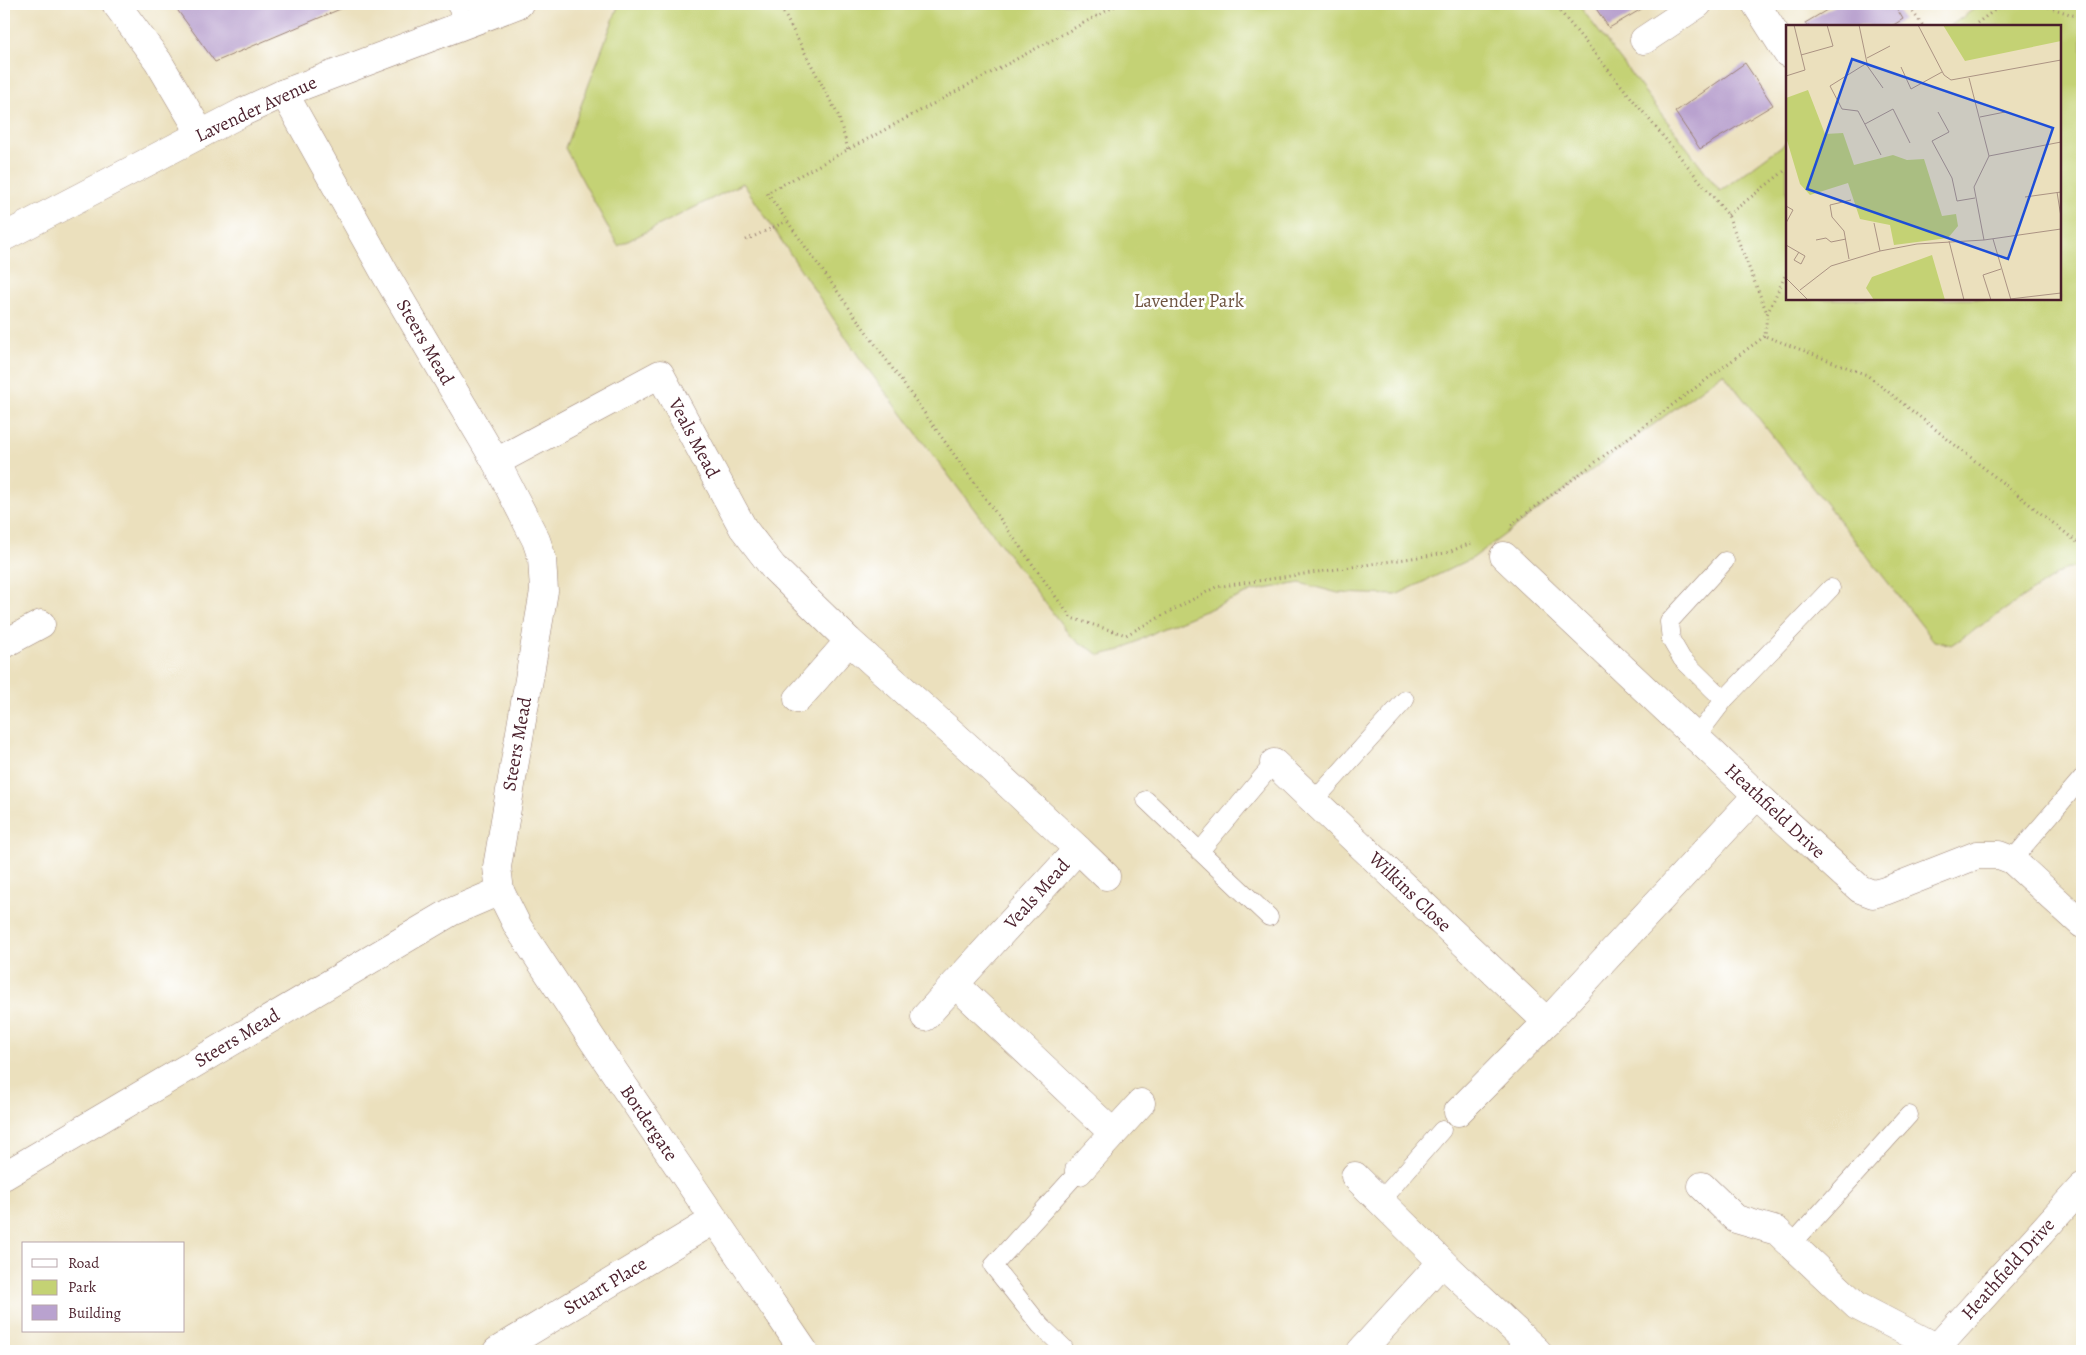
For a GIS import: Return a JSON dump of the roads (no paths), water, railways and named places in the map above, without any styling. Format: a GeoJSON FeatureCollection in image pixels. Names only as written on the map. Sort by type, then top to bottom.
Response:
{"type":"FeatureCollection","features":[{"type":"Feature","properties":{"kind":"street"},"geometry":{"type":"LineString","coordinates":[[116,4],[158,62],[201,134]]}},
{"type":"Feature","properties":{"kind":"street","name":"Lavender Avenue"},"geometry":{"type":"LineString","coordinates":[[4,237],[284,93],[460,14],[518,4]]}},
{"type":"Feature","properties":{"kind":"street"},"geometry":{"type":"LineString","coordinates":[[1644,40],[1698,4]]}},
{"type":"Feature","properties":{"kind":"street"},"geometry":{"type":"LineString","coordinates":[[1756,4],[1786,50]]}},
{"type":"Feature","properties":{"kind":"street","name":"Steers Mead"},"geometry":{"type":"LineString","coordinates":[[4,1176],[451,912],[500,891],[497,867],[544,590],[542,558],[536,540],[496,462],[387,278],[284,93]]}},
{"type":"Feature","properties":{"kind":"street","name":"Veals Mead"},"geometry":{"type":"LineString","coordinates":[[496,462],[660,374],[743,528],[773,567],[849,641],[978,756],[1078,849],[925,1017]]}},
{"type":"Feature","properties":{"kind":"street","name":"Heathfield Drive"},"geometry":{"type":"LineString","coordinates":[[1503,543],[1696,737],[1860,889],[1873,894],[1885,892],[1977,855],[1999,855],[2012,860]]}},
{"type":"Feature","properties":{"kind":"street"},"geometry":{"type":"LineString","coordinates":[[4,644],[41,624]]}},
{"type":"Feature","properties":{"kind":"street"},"geometry":{"type":"LineString","coordinates":[[798,699],[849,641]]}},
{"type":"Feature","properties":{"kind":"street","name":"Wilkins Close"},"geometry":{"type":"LineString","coordinates":[[1274,763],[1547,1022]]}},
{"type":"Feature","properties":{"kind":"street"},"geometry":{"type":"LineString","coordinates":[[1450,1121],[1547,1022],[1757,795]]}},
{"type":"Feature","properties":{"kind":"street"},"geometry":{"type":"LineString","coordinates":[[1078,849],[1106,876]]}},
{"type":"Feature","properties":{"kind":"street"},"geometry":{"type":"LineString","coordinates":[[2012,860],[2082,924]]}},
{"type":"Feature","properties":{"kind":"street","name":"Bordergate"},"geometry":{"type":"LineString","coordinates":[[500,891],[518,927],[804,1351]]}},
{"type":"Feature","properties":{"kind":"street"},"geometry":{"type":"LineString","coordinates":[[955,984],[1113,1133]]}},
{"type":"Feature","properties":{"kind":"street"},"geometry":{"type":"LineString","coordinates":[[1079,1171],[1141,1103]]}},
{"type":"Feature","properties":{"kind":"street"},"geometry":{"type":"LineString","coordinates":[[1355,1176],[1442,1262],[1537,1351]]}},
{"type":"Feature","properties":{"kind":"street"},"geometry":{"type":"LineString","coordinates":[[1702,1186],[1736,1220],[1777,1231],[1857,1306],[1935,1349]]}},
{"type":"Feature","properties":{"kind":"street","name":"Heathfield Drive"},"geometry":{"type":"LineString","coordinates":[[1935,1349],[2082,1188]]}},
{"type":"Feature","properties":{"kind":"street","name":"Stuart Place"},"geometry":{"type":"LineString","coordinates":[[497,1351],[714,1220]]}},
{"type":"Feature","properties":{"kind":"street"},"geometry":{"type":"LineString","coordinates":[[1361,1351],[1442,1262]]}},
{"type":"Feature","properties":{"kind":"lane"},"geometry":{"type":"LineString","coordinates":[[1724,700],[1682,659],[1671,640],[1669,622],[1725,561]]}},
{"type":"Feature","properties":{"kind":"lane"},"geometry":{"type":"LineString","coordinates":[[1696,737],[1724,700],[1831,588]]}},
{"type":"Feature","properties":{"kind":"lane"},"geometry":{"type":"LineString","coordinates":[[1314,800],[1405,700]]}},
{"type":"Feature","properties":{"kind":"lane"},"geometry":{"type":"LineString","coordinates":[[1200,850],[1274,763]]}},
{"type":"Feature","properties":{"kind":"lane"},"geometry":{"type":"LineString","coordinates":[[2012,860],[2082,778]]}},
{"type":"Feature","properties":{"kind":"lane"},"geometry":{"type":"LineString","coordinates":[[1146,800],[1269,917]]}},
{"type":"Feature","properties":{"kind":"lane"},"geometry":{"type":"LineString","coordinates":[[1792,1244],[1909,1115]]}},
{"type":"Feature","properties":{"kind":"lane"},"geometry":{"type":"LineString","coordinates":[[1381,1200],[1450,1121]]}},
{"type":"Feature","properties":{"kind":"lane"},"geometry":{"type":"LineString","coordinates":[[1064,1348],[1040,1325],[993,1266],[1079,1171]]}},
{"type":"Feature","properties":{"kind":"park label","name":"Lavender Park"},"geometry":{"type":"Point","coordinates":[1189,301]}}]}
